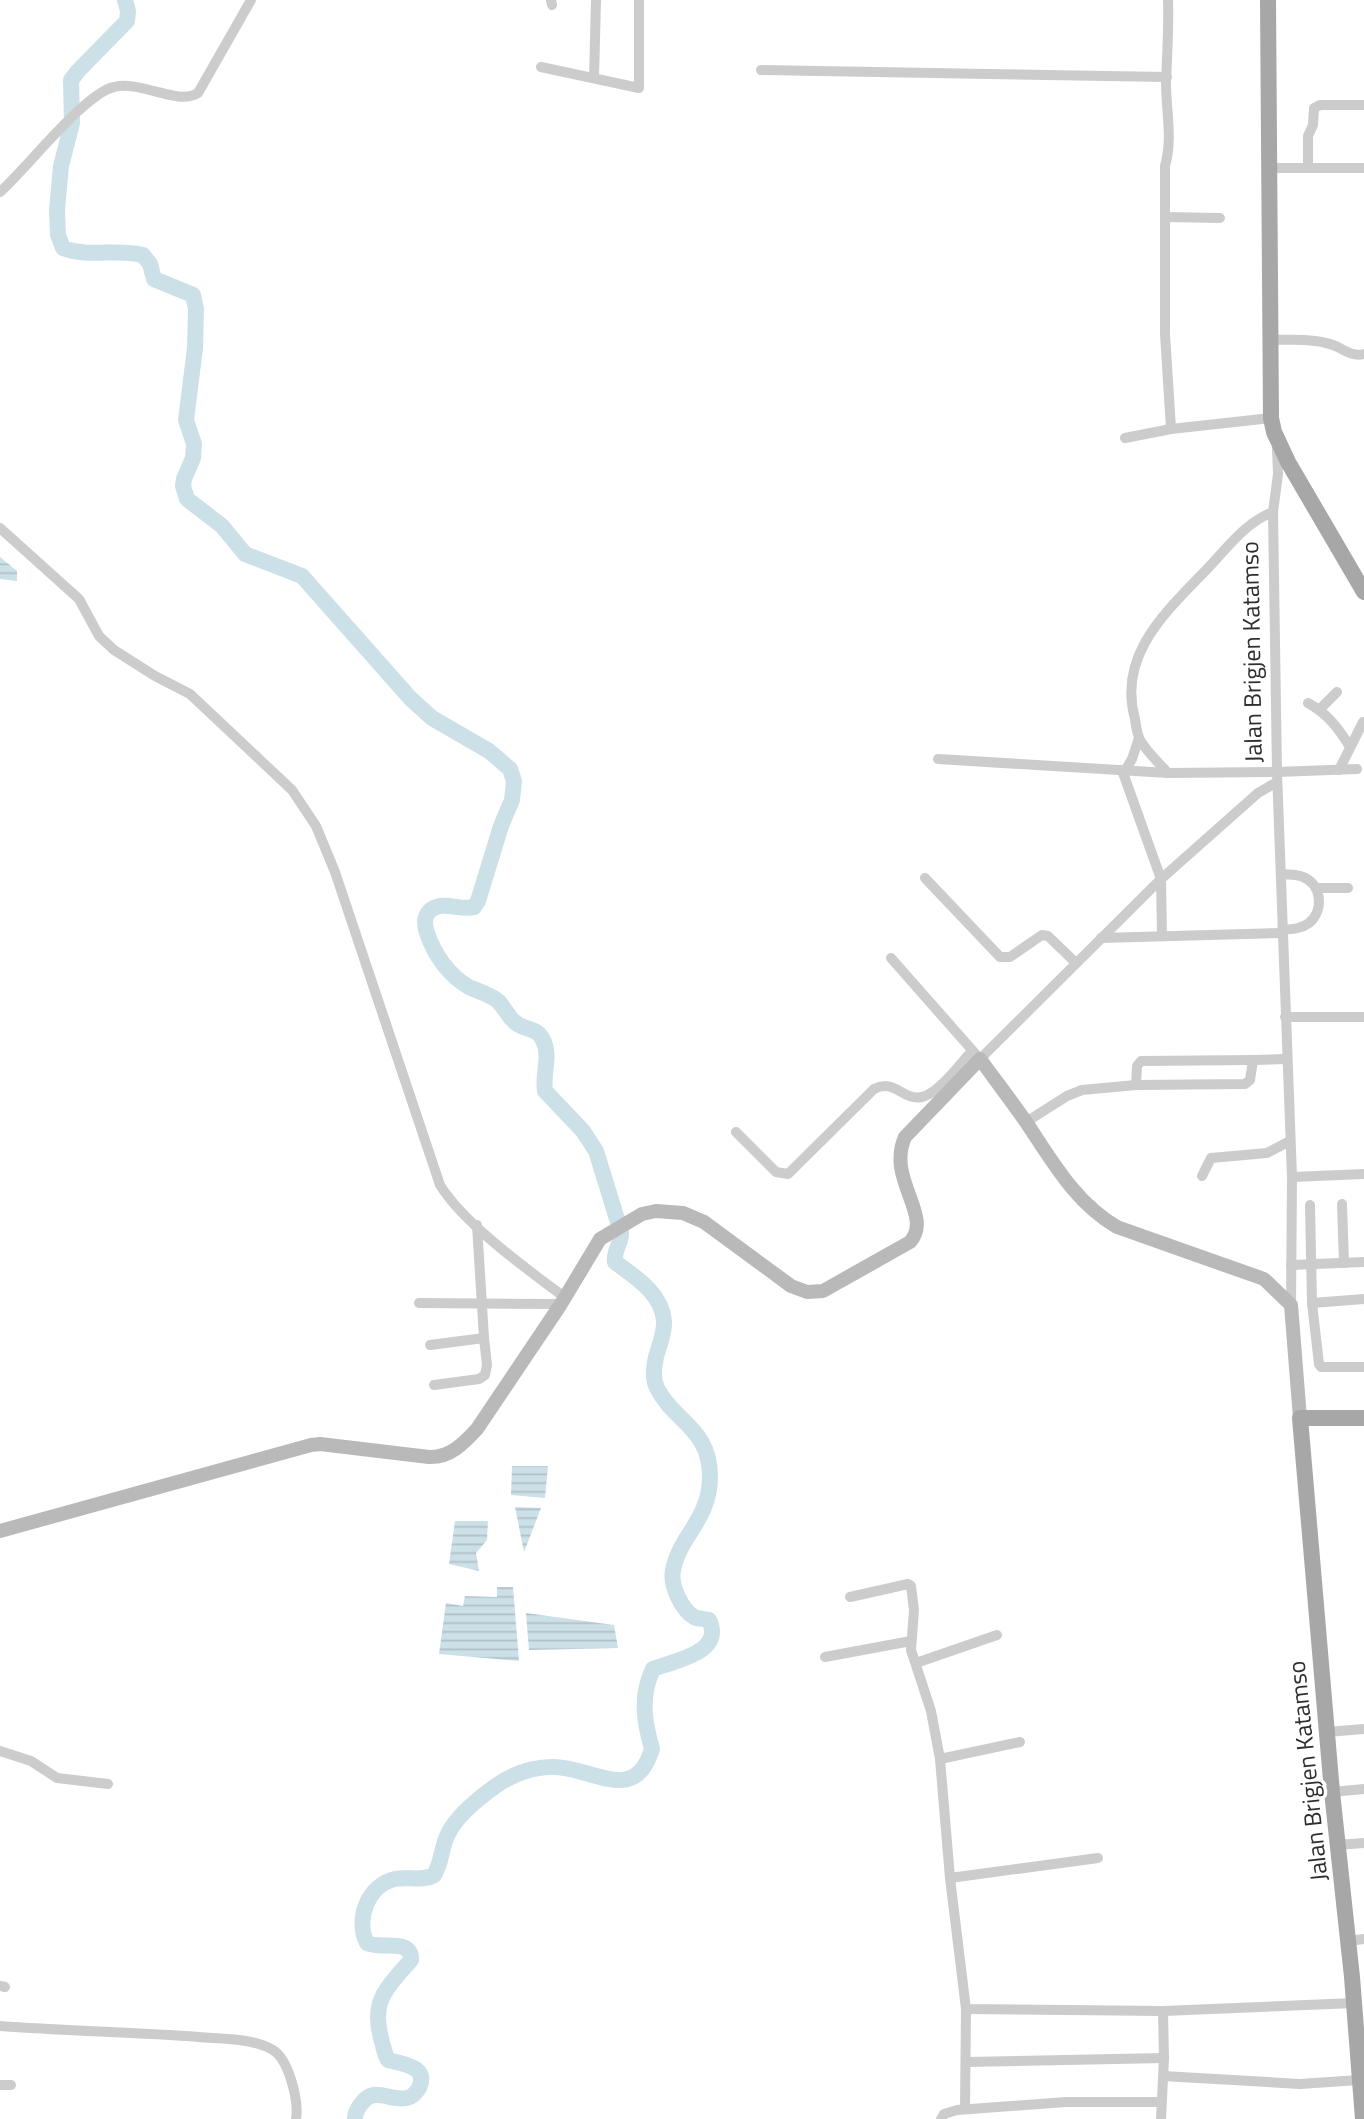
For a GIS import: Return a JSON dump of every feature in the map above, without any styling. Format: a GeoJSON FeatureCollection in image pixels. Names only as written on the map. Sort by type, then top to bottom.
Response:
{"type":"FeatureCollection","features":[{"type":"Feature","properties":{"kind":"main road","name":"Jalan Brigjen Katamso"},"geometry":{"type":"LineString","coordinates":[[1268,0],[1272,425]]}},
{"type":"Feature","properties":{"kind":"main road"},"geometry":{"type":"LineString","coordinates":[[1272,425],[1288,462],[1364,592]]}},
{"type":"Feature","properties":{"kind":"main road","name":"Jalan Brigjen Katamso"},"geometry":{"type":"LineString","coordinates":[[1300,1418],[1337,1845],[1356,1940],[1358,1976],[1354,2003],[1363,2119]]}},
{"type":"Feature","properties":{"kind":"main road"},"geometry":{"type":"LineString","coordinates":[[1300,1418],[1364,1418]]}},
{"type":"Feature","properties":{"kind":"street"},"geometry":{"type":"LineString","coordinates":[[0,192],[99,93],[117,86],[147,88],[180,97],[192,97],[198,93],[251,0]]}},
{"type":"Feature","properties":{"kind":"street"},"geometry":{"type":"LineString","coordinates":[[594,78],[596,0]]}},
{"type":"Feature","properties":{"kind":"street"},"geometry":{"type":"LineString","coordinates":[[541,66],[639,88],[639,0]]}},
{"type":"Feature","properties":{"kind":"street"},"geometry":{"type":"LineString","coordinates":[[1168,0],[1170,145],[1165,166],[1165,334],[1171,429]]}},
{"type":"Feature","properties":{"kind":"street"},"geometry":{"type":"LineString","coordinates":[[761,70],[1167,77]]}},
{"type":"Feature","properties":{"kind":"street"},"geometry":{"type":"LineString","coordinates":[[1308,167],[1308,136],[1316,106],[1364,105]]}},
{"type":"Feature","properties":{"kind":"street"},"geometry":{"type":"LineString","coordinates":[[1269,168],[1364,168]]}},
{"type":"Feature","properties":{"kind":"street"},"geometry":{"type":"LineString","coordinates":[[1165,217],[1220,218]]}},
{"type":"Feature","properties":{"kind":"street"},"geometry":{"type":"LineString","coordinates":[[1271,340],[1322,341],[1349,354],[1364,354]]}},
{"type":"Feature","properties":{"kind":"street"},"geometry":{"type":"LineString","coordinates":[[1125,438],[1171,429],[1272,425]]}},
{"type":"Feature","properties":{"kind":"street","name":"Jalan Brigjen Katamso"},"geometry":{"type":"LineString","coordinates":[[1272,425],[1278,451],[1273,512],[1277,777],[1292,1177],[1291,1304]]}},
{"type":"Feature","properties":{"kind":"street"},"geometry":{"type":"LineString","coordinates":[[1168,773],[1139,738],[1130,687],[1136,658],[1142,645],[1188,589],[1253,521],[1273,512]]}},
{"type":"Feature","properties":{"kind":"street"},"geometry":{"type":"LineString","coordinates":[[0,528],[79,599],[99,636],[114,650],[190,694],[292,790],[316,826],[335,872],[440,1185],[448,1197],[477,1225],[562,1301]]}},
{"type":"Feature","properties":{"kind":"street"},"geometry":{"type":"LineString","coordinates":[[1320,710],[1337,692]]}},
{"type":"Feature","properties":{"kind":"street"},"geometry":{"type":"LineString","coordinates":[[1308,703],[1336,725],[1350,747]]}},
{"type":"Feature","properties":{"kind":"street"},"geometry":{"type":"LineString","coordinates":[[1339,770],[1363,722]]}},
{"type":"Feature","properties":{"kind":"street"},"geometry":{"type":"LineString","coordinates":[[1124,769],[1132,759],[1139,738]]}},
{"type":"Feature","properties":{"kind":"street"},"geometry":{"type":"LineString","coordinates":[[938,759],[1277,777],[1357,769]]}},
{"type":"Feature","properties":{"kind":"street"},"geometry":{"type":"LineString","coordinates":[[1124,769],[1161,879],[1162,936]]}},
{"type":"Feature","properties":{"kind":"street"},"geometry":{"type":"LineString","coordinates":[[736,1132],[776,1172],[788,1174],[874,1089],[884,1085],[915,1098],[935,1091],[1076,963],[1161,879],[1277,777]]}},
{"type":"Feature","properties":{"kind":"street"},"geometry":{"type":"LineString","coordinates":[[1101,938],[1282,932],[1300,929],[1313,920],[1318,911],[1316,888],[1301,876],[1281,874]]}},
{"type":"Feature","properties":{"kind":"street"},"geometry":{"type":"LineString","coordinates":[[925,878],[1000,957],[1010,957],[1042,935],[1048,936],[1076,963]]}},
{"type":"Feature","properties":{"kind":"street"},"geometry":{"type":"LineString","coordinates":[[1316,888],[1348,888]]}},
{"type":"Feature","properties":{"kind":"street"},"geometry":{"type":"LineString","coordinates":[[891,958],[976,1055],[1026,1122],[1066,1183],[1100,1217],[1117,1227],[1264,1279],[1291,1304],[1300,1418]]}},
{"type":"Feature","properties":{"kind":"street"},"geometry":{"type":"LineString","coordinates":[[1286,1017],[1364,1017]]}},
{"type":"Feature","properties":{"kind":"street"},"geometry":{"type":"LineString","coordinates":[[0,1531],[311,1445],[429,1457],[447,1454],[466,1441],[477,1429],[600,1239],[642,1214],[670,1211],[693,1216],[790,1286],[807,1292],[822,1291],[909,1242],[915,1236],[918,1223],[899,1168],[900,1148],[905,1138],[976,1055]]}},
{"type":"Feature","properties":{"kind":"street"},"geometry":{"type":"LineString","coordinates":[[1136,1085],[1137,1066],[1141,1061],[1287,1059]]}},
{"type":"Feature","properties":{"kind":"street"},"geometry":{"type":"LineString","coordinates":[[1026,1122],[1067,1096],[1082,1090],[1136,1085],[1245,1084],[1250,1080],[1253,1060]]}},
{"type":"Feature","properties":{"kind":"street"},"geometry":{"type":"LineString","coordinates":[[1202,1176],[1211,1158],[1267,1153],[1290,1141]]}},
{"type":"Feature","properties":{"kind":"street"},"geometry":{"type":"LineString","coordinates":[[1292,1177],[1364,1174]]}},
{"type":"Feature","properties":{"kind":"street"},"geometry":{"type":"LineString","coordinates":[[1342,1204],[1344,1262]]}},
{"type":"Feature","properties":{"kind":"street"},"geometry":{"type":"LineString","coordinates":[[1310,1205],[1312,1303],[1321,1367],[1364,1367]]}},
{"type":"Feature","properties":{"kind":"street"},"geometry":{"type":"LineString","coordinates":[[434,1385],[480,1379],[485,1375],[487,1365],[477,1225]]}},
{"type":"Feature","properties":{"kind":"street"},"geometry":{"type":"LineString","coordinates":[[1291,1265],[1364,1262]]}},
{"type":"Feature","properties":{"kind":"street"},"geometry":{"type":"LineString","coordinates":[[1312,1303],[1364,1299]]}},
{"type":"Feature","properties":{"kind":"street"},"geometry":{"type":"LineString","coordinates":[[419,1304],[562,1301]]}},
{"type":"Feature","properties":{"kind":"street"},"geometry":{"type":"LineString","coordinates":[[430,1345],[485,1338]]}},
{"type":"Feature","properties":{"kind":"street"},"geometry":{"type":"LineString","coordinates":[[850,1597],[909,1584],[914,1610],[911,1650],[931,1711],[940,1759],[950,1878],[966,2009],[965,2109]]}},
{"type":"Feature","properties":{"kind":"street"},"geometry":{"type":"LineString","coordinates":[[916,1664],[997,1634]]}},
{"type":"Feature","properties":{"kind":"street"},"geometry":{"type":"LineString","coordinates":[[825,1657],[911,1641]]}},
{"type":"Feature","properties":{"kind":"street"},"geometry":{"type":"LineString","coordinates":[[1327,1732],[1364,1729]]}},
{"type":"Feature","properties":{"kind":"street"},"geometry":{"type":"LineString","coordinates":[[940,1759],[1020,1742]]}},
{"type":"Feature","properties":{"kind":"street"},"geometry":{"type":"LineString","coordinates":[[0,1751],[32,1761],[57,1777],[108,1784]]}},
{"type":"Feature","properties":{"kind":"street"},"geometry":{"type":"LineString","coordinates":[[1332,1792],[1364,1789]]}},
{"type":"Feature","properties":{"kind":"street"},"geometry":{"type":"LineString","coordinates":[[1337,1845],[1364,1843]]}},
{"type":"Feature","properties":{"kind":"street"},"geometry":{"type":"LineString","coordinates":[[950,1878],[1098,1858]]}},
{"type":"Feature","properties":{"kind":"street"},"geometry":{"type":"LineString","coordinates":[[966,2009],[1163,2011],[1354,2003]]}},
{"type":"Feature","properties":{"kind":"street"},"geometry":{"type":"LineString","coordinates":[[1161,2119],[1163,2011]]}},
{"type":"Feature","properties":{"kind":"street"},"geometry":{"type":"LineString","coordinates":[[0,2026],[170,2035],[256,2043],[276,2051],[286,2066],[293,2084],[296,2119]]}},
{"type":"Feature","properties":{"kind":"street"},"geometry":{"type":"LineString","coordinates":[[966,2062],[1164,2058]]}},
{"type":"Feature","properties":{"kind":"street"},"geometry":{"type":"LineString","coordinates":[[1163,2076],[1300,2084],[1359,2080]]}},
{"type":"Feature","properties":{"kind":"street"},"geometry":{"type":"LineString","coordinates":[[0,2085],[11,2085]]}},
{"type":"Feature","properties":{"kind":"street"},"geometry":{"type":"LineString","coordinates":[[941,2119],[948,2112],[965,2109],[1066,2102],[1161,2102]]}},
{"type":"Feature","properties":{"kind":"shaded area"},"geometry":{"type":"Polygon","coordinates":[[[0,557],[17,571],[17,581],[0,579],[0,557]]]}},
{"type":"Feature","properties":{"kind":"shaded area"},"geometry":{"type":"Polygon","coordinates":[[[512,1466],[548,1466],[545,1498],[511,1495],[512,1466]]]}},
{"type":"Feature","properties":{"kind":"shaded area"},"geometry":{"type":"Polygon","coordinates":[[[515,1507],[541,1508],[524,1552],[515,1507]]]}},
{"type":"Feature","properties":{"kind":"shaded area"},"geometry":{"type":"Polygon","coordinates":[[[455,1521],[488,1521],[487,1540],[476,1553],[479,1571],[449,1564],[455,1521]]]}},
{"type":"Feature","properties":{"kind":"shaded area"},"geometry":{"type":"Polygon","coordinates":[[[497,1587],[513,1587],[519,1661],[439,1654],[446,1603],[463,1606],[465,1596],[497,1597],[497,1587]]]}},
{"type":"Feature","properties":{"kind":"shaded area"},"geometry":{"type":"Polygon","coordinates":[[[526,1613],[614,1625],[618,1648],[529,1650],[526,1613]]]}},
{"type":"Feature","properties":{"kind":"waterway"},"geometry":{"type":"LineString","coordinates":[[125,0],[127,21],[71,80],[72,123],[61,166],[57,210],[58,235],[63,248],[83,252],[143,255],[150,264],[154,279],[193,295],[196,309],[195,348],[186,420],[194,444],[193,458],[183,486],[187,499],[222,526],[245,554],[302,576],[410,698],[432,718],[489,751],[510,769],[514,781],[512,800],[501,826],[478,901],[474,907],[442,906],[432,909],[427,914],[425,926],[438,956],[455,977],[495,999],[516,1023],[535,1031],[542,1038],[547,1058],[545,1091],[583,1131],[596,1151],[621,1232],[615,1262],[653,1294],[662,1311],[664,1325],[656,1357],[655,1384],[664,1400],[690,1427],[704,1447],[710,1477],[705,1505],[681,1547],[673,1570],[675,1589],[681,1603],[694,1617],[709,1620],[712,1631],[710,1640],[694,1654],[653,1669],[645,1699],[652,1749],[645,1766],[635,1776],[624,1780],[553,1767],[531,1770],[510,1778],[483,1795],[457,1820],[446,1839],[434,1875],[386,1882],[366,1904],[363,1924],[367,1943],[401,1946],[410,1953],[411,1960],[384,1993],[378,2013],[379,2025],[388,2060],[412,2067],[420,2075],[421,2081],[418,2090],[409,2097],[400,2099],[377,2095],[366,2098],[357,2109],[355,2119]]}}]}
